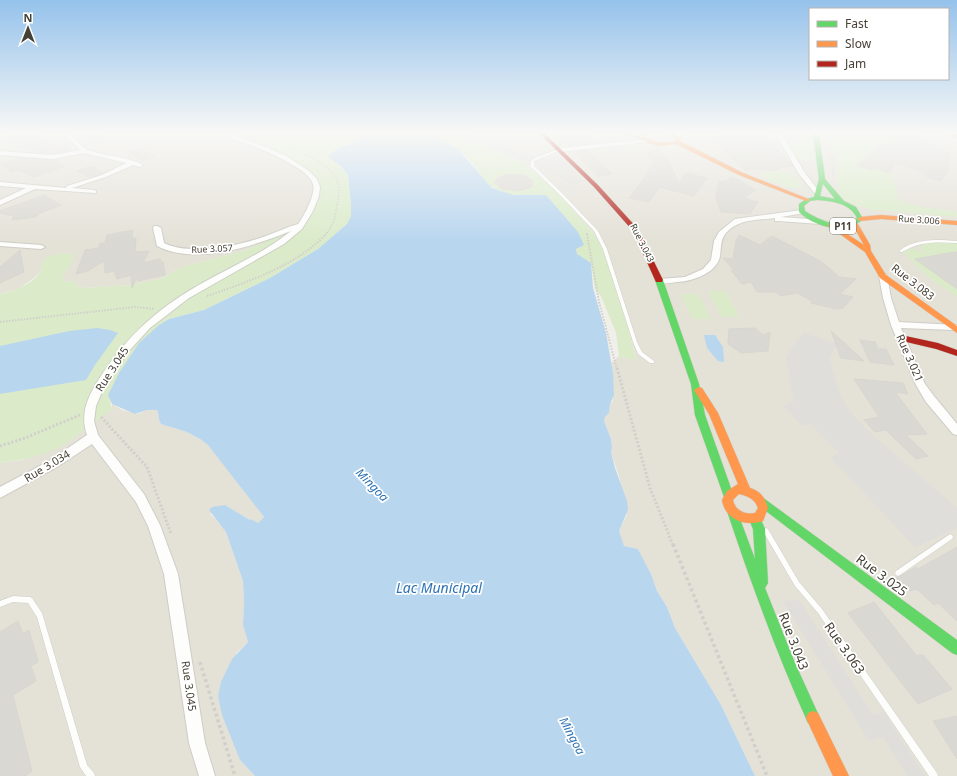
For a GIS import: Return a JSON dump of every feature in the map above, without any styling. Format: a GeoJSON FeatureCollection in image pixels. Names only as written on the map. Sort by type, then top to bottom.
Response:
{"type":"FeatureCollection","features":[{"type":"Feature","properties":{"kind":"main road","name":"Rue 3.043"},"geometry":{"type":"LineString","coordinates":[[579,169],[631,222],[648,253],[660,281],[695,384],[700,415],[728,494]]}},
{"type":"Feature","properties":{"kind":"main road","name":"P11"},"geometry":{"type":"LineString","coordinates":[[731,169],[764,184],[842,203],[855,210],[881,217]]}},
{"type":"Feature","properties":{"kind":"main road"},"geometry":{"type":"LineString","coordinates":[[802,210],[801,205],[815,197],[822,180],[821,169]]}},
{"type":"Feature","properties":{"kind":"main road"},"geometry":{"type":"LineString","coordinates":[[822,180],[842,203]]}},
{"type":"Feature","properties":{"kind":"main road","name":"P11"},"geometry":{"type":"LineString","coordinates":[[764,184],[802,210],[809,217],[825,224],[840,226],[857,221],[881,217]]}},
{"type":"Feature","properties":{"kind":"main road","name":"P11"},"geometry":{"type":"LineString","coordinates":[[855,210],[859,215],[857,221]]}},
{"type":"Feature","properties":{"kind":"main road","name":"Rue 3.006"},"geometry":{"type":"LineString","coordinates":[[881,217],[957,223]]}},
{"type":"Feature","properties":{"kind":"main road","name":"Rue 3.083"},"geometry":{"type":"LineString","coordinates":[[857,221],[868,251],[884,276],[955,328]]}},
{"type":"Feature","properties":{"kind":"main road"},"geometry":{"type":"LineString","coordinates":[[825,224],[868,251]]}},
{"type":"Feature","properties":{"kind":"main road"},"geometry":{"type":"LineString","coordinates":[[901,338],[938,346],[957,353]]}},
{"type":"Feature","properties":{"kind":"main road","name":"Rue 3.043"},"geometry":{"type":"LineString","coordinates":[[695,384],[713,413],[745,489]]}},
{"type":"Feature","properties":{"kind":"main road"},"geometry":{"type":"LineString","coordinates":[[758,518],[743,518],[732,511],[727,500],[728,494],[732,490],[745,489],[752,492],[762,502],[764,509],[758,518],[762,596]]}},
{"type":"Feature","properties":{"kind":"main road","name":"Rue 3.025"},"geometry":{"type":"LineString","coordinates":[[762,502],[957,648]]}},
{"type":"Feature","properties":{"kind":"main road","name":"Rue 3.043"},"geometry":{"type":"LineString","coordinates":[[732,511],[762,596],[796,682],[842,776]]}},
{"type":"Feature","properties":{"kind":"main road","name":"Rue 3.025"},"geometry":{"type":"LineString","coordinates":[[758,518],[792,524]]}},
{"type":"Feature","properties":{"kind":"street"},"geometry":{"type":"LineString","coordinates":[[58,189],[87,183],[118,169]]}},
{"type":"Feature","properties":{"kind":"street","name":"Rue 3.045"},"geometry":{"type":"LineString","coordinates":[[207,776],[197,743],[184,646],[171,574],[154,525],[140,498],[93,437],[89,429],[88,412],[97,389],[130,342],[143,328],[166,310],[188,296],[269,250],[290,236],[301,224],[305,219],[317,192],[315,180],[301,169]]}},
{"type":"Feature","properties":{"kind":"street"},"geometry":{"type":"LineString","coordinates":[[799,169],[815,197]]}},
{"type":"Feature","properties":{"kind":"street"},"geometry":{"type":"LineString","coordinates":[[0,184],[94,192]]}},
{"type":"Feature","properties":{"kind":"street"},"geometry":{"type":"LineString","coordinates":[[0,203],[34,187]]}},
{"type":"Feature","properties":{"kind":"street"},"geometry":{"type":"LineString","coordinates":[[660,281],[686,279],[706,271],[715,260],[718,240],[723,232],[738,221],[802,210]]}},
{"type":"Feature","properties":{"kind":"street"},"geometry":{"type":"LineString","coordinates":[[758,218],[825,224]]}},
{"type":"Feature","properties":{"kind":"street","name":"Rue 3.057"},"geometry":{"type":"LineString","coordinates":[[157,228],[160,244],[169,249],[211,251],[235,249],[260,242],[301,224]]}},
{"type":"Feature","properties":{"kind":"street"},"geometry":{"type":"LineString","coordinates":[[0,244],[41,247]]}},
{"type":"Feature","properties":{"kind":"street","name":"Rue 3.021"},"geometry":{"type":"LineString","coordinates":[[884,276],[887,298],[896,325],[921,385],[930,399],[957,431]]}},
{"type":"Feature","properties":{"kind":"street"},"geometry":{"type":"LineString","coordinates":[[896,325],[955,328]]}},
{"type":"Feature","properties":{"kind":"street","name":"Rue 3.034"},"geometry":{"type":"LineString","coordinates":[[0,493],[53,464],[93,437]]}},
{"type":"Feature","properties":{"kind":"lane"},"geometry":{"type":"LineString","coordinates":[[535,169],[596,231],[605,249],[634,342],[640,353],[652,362]]}},
{"type":"Feature","properties":{"kind":"lane"},"geometry":{"type":"LineString","coordinates":[[901,251],[910,244],[925,241],[957,242]]}},
{"type":"Feature","properties":{"kind":"lane","name":"Rue 3.063"},"geometry":{"type":"LineString","coordinates":[[758,518],[797,584],[820,611],[934,776]]}},
{"type":"Feature","properties":{"kind":"lane"},"geometry":{"type":"LineString","coordinates":[[898,573],[950,537]]}},
{"type":"Feature","properties":{"kind":"lane"},"geometry":{"type":"LineString","coordinates":[[0,604],[12,599],[30,600],[40,615],[84,767],[91,776]]}},
{"type":"Feature","properties":{"kind":"path"},"geometry":{"type":"LineString","coordinates":[[205,297],[265,273],[315,244],[332,228],[336,215],[340,186],[332,172],[328,169]]}},
{"type":"Feature","properties":{"kind":"path"},"geometry":{"type":"LineString","coordinates":[[833,179],[834,169]]}},
{"type":"Feature","properties":{"kind":"path"},"geometry":{"type":"LineString","coordinates":[[584,228],[587,233],[594,263],[599,302],[650,488],[767,776]]}},
{"type":"Feature","properties":{"kind":"path"},"geometry":{"type":"LineString","coordinates":[[0,322],[135,307],[166,310]]}},
{"type":"Feature","properties":{"kind":"path"},"geometry":{"type":"LineString","coordinates":[[0,446],[25,438],[88,412]]}},
{"type":"Feature","properties":{"kind":"path"},"geometry":{"type":"LineString","coordinates":[[99,415],[147,467],[172,536]]}},
{"type":"Feature","properties":{"kind":"path"},"geometry":{"type":"LineString","coordinates":[[199,660],[235,776]]}},
{"type":"Feature","properties":{"kind":"shaded area"},"geometry":{"type":"Polygon","coordinates":[[[0,169],[303,169],[316,179],[317,196],[307,217],[271,239],[246,250],[182,267],[160,279],[128,285],[81,288],[77,287],[76,282],[64,281],[62,278],[73,253],[46,258],[40,272],[34,278],[18,289],[0,294],[0,169]]]}},
{"type":"Feature","properties":{"kind":"shaded area"},"geometry":{"type":"Polygon","coordinates":[[[531,169],[543,169],[570,185],[558,169],[957,169],[957,776],[755,776],[721,705],[675,628],[667,607],[657,591],[651,574],[638,549],[624,546],[620,539],[619,531],[627,515],[619,476],[611,452],[611,439],[604,421],[605,417],[609,413],[610,404],[613,401],[613,373],[611,363],[618,357],[636,359],[626,315],[602,248],[592,231],[557,192],[531,169]]]}},
{"type":"Feature","properties":{"kind":"shaded area"},"geometry":{"type":"Polygon","coordinates":[[[544,169],[572,169],[584,182],[571,185],[544,169]]]}},
{"type":"Feature","properties":{"kind":"shaded area"},"geometry":{"type":"Polygon","coordinates":[[[804,333],[838,344],[829,357],[840,396],[853,415],[874,436],[957,508],[957,528],[915,547],[831,458],[839,453],[811,424],[802,426],[784,406],[794,401],[786,358],[796,342],[804,333]]]}},
{"type":"Feature","properties":{"kind":"shaded area"},"geometry":{"type":"Polygon","coordinates":[[[112,404],[122,410],[138,414],[147,410],[157,410],[161,424],[187,432],[200,439],[208,445],[232,474],[264,517],[258,523],[225,505],[210,514],[223,526],[226,532],[243,581],[243,625],[248,642],[236,653],[240,760],[255,776],[0,776],[0,463],[22,460],[112,409],[112,404]]]}},
{"type":"Feature","properties":{"kind":"shaded area"},"geometry":{"type":"Polygon","coordinates":[[[799,600],[873,715],[883,712],[925,776],[908,776],[883,737],[869,741],[783,601],[799,600]]]}},
{"type":"Feature","properties":{"kind":"green space"},"geometry":{"type":"Polygon","coordinates":[[[303,169],[343,169],[348,175],[351,216],[347,224],[318,249],[270,278],[204,310],[169,319],[133,352],[110,402],[112,409],[73,439],[52,450],[30,458],[0,463],[0,294],[28,284],[40,272],[44,259],[52,255],[73,253],[73,260],[62,278],[64,281],[76,282],[77,287],[81,288],[128,285],[160,279],[182,267],[246,250],[271,239],[307,217],[317,196],[316,179],[303,169]]]}},
{"type":"Feature","properties":{"kind":"green space"},"geometry":{"type":"Polygon","coordinates":[[[476,169],[531,169],[557,192],[592,231],[602,248],[626,315],[636,360],[618,357],[616,333],[601,296],[595,289],[591,263],[577,255],[576,249],[582,246],[526,195],[511,194],[500,191],[492,187],[476,169]]]}},
{"type":"Feature","properties":{"kind":"green space"},"geometry":{"type":"Polygon","coordinates":[[[838,169],[878,169],[892,173],[898,200],[916,206],[957,212],[957,217],[873,210],[858,206],[843,198],[838,190],[838,169]]]}},
{"type":"Feature","properties":{"kind":"green space"},"geometry":{"type":"Polygon","coordinates":[[[773,170],[791,174],[803,187],[788,187],[760,176],[767,171],[773,170]]]}},
{"type":"Feature","properties":{"kind":"green space"},"geometry":{"type":"Polygon","coordinates":[[[940,241],[942,243],[957,242],[957,297],[928,277],[904,253],[906,250],[913,248],[922,253],[924,252],[918,247],[922,247],[923,244],[940,241]]]}},
{"type":"Feature","properties":{"kind":"green space"},"geometry":{"type":"Polygon","coordinates":[[[708,291],[725,291],[739,316],[721,317],[708,291]]]}},
{"type":"Feature","properties":{"kind":"green space"},"geometry":{"type":"Polygon","coordinates":[[[681,294],[699,294],[711,319],[692,319],[681,294]]]}},
{"type":"Feature","properties":{"kind":"water","name":"Lac Municipal"},"geometry":{"type":"Polygon","coordinates":[[[343,169],[476,169],[492,188],[513,195],[546,195],[578,232],[584,245],[576,249],[577,254],[591,263],[593,288],[606,333],[613,373],[614,395],[610,404],[609,413],[605,417],[604,421],[611,439],[611,452],[615,468],[627,501],[628,510],[619,531],[624,546],[638,549],[651,574],[657,591],[667,607],[675,628],[721,705],[755,776],[255,776],[240,760],[222,715],[218,696],[221,682],[232,659],[248,642],[243,625],[243,581],[226,532],[209,510],[212,507],[225,505],[258,523],[264,517],[208,445],[187,432],[161,424],[157,410],[147,410],[135,414],[112,404],[108,395],[119,373],[139,343],[159,325],[169,319],[204,310],[270,278],[318,249],[347,224],[351,216],[348,175],[343,169]]]}},
{"type":"Feature","properties":{"kind":"water"},"geometry":{"type":"Polygon","coordinates":[[[97,328],[118,333],[86,380],[0,394],[0,346],[69,331],[97,328]]]}},
{"type":"Feature","properties":{"kind":"water"},"geometry":{"type":"Polygon","coordinates":[[[704,335],[715,335],[723,347],[724,362],[718,361],[707,348],[704,335]]]}},
{"type":"Feature","properties":{"kind":"building"},"geometry":{"type":"Polygon","coordinates":[[[8,169],[56,169],[34,177],[19,170],[12,172],[8,169]]]}},
{"type":"Feature","properties":{"kind":"building"},"geometry":{"type":"Polygon","coordinates":[[[82,169],[97,169],[103,173],[89,177],[77,171],[82,169]]]}},
{"type":"Feature","properties":{"kind":"building"},"geometry":{"type":"Polygon","coordinates":[[[591,169],[607,169],[612,174],[598,176],[591,169]]]}},
{"type":"Feature","properties":{"kind":"building"},"geometry":{"type":"Polygon","coordinates":[[[650,169],[673,169],[678,183],[686,173],[707,178],[694,196],[659,187],[649,202],[629,198],[649,172],[647,173],[650,169]]]}},
{"type":"Feature","properties":{"kind":"building"},"geometry":{"type":"Polygon","coordinates":[[[759,169],[778,169],[767,171],[759,169]]]}},
{"type":"Feature","properties":{"kind":"building"},"geometry":{"type":"Polygon","coordinates":[[[878,169],[891,169],[889,173],[878,169]]]}},
{"type":"Feature","properties":{"kind":"building"},"geometry":{"type":"Polygon","coordinates":[[[914,169],[948,169],[941,181],[927,177],[923,172],[914,169]]]}},
{"type":"Feature","properties":{"kind":"building"},"geometry":{"type":"Polygon","coordinates":[[[507,174],[525,175],[532,180],[532,186],[519,191],[502,189],[494,182],[498,178],[507,174]]]}},
{"type":"Feature","properties":{"kind":"building"},"geometry":{"type":"Polygon","coordinates":[[[733,177],[756,190],[743,198],[758,202],[750,214],[721,212],[716,198],[719,181],[723,182],[733,177]]]}},
{"type":"Feature","properties":{"kind":"building"},"geometry":{"type":"Polygon","coordinates":[[[44,195],[61,205],[38,214],[36,217],[12,220],[14,216],[0,213],[0,211],[44,195]]]}},
{"type":"Feature","properties":{"kind":"building"},"geometry":{"type":"Polygon","coordinates":[[[133,230],[132,239],[136,238],[135,252],[149,251],[143,263],[160,259],[161,262],[163,262],[165,275],[138,281],[136,279],[132,288],[131,275],[117,279],[114,271],[105,273],[104,261],[88,271],[76,274],[85,250],[99,248],[100,244],[105,243],[107,235],[133,230]]]}},
{"type":"Feature","properties":{"kind":"building"},"geometry":{"type":"Polygon","coordinates":[[[739,235],[760,245],[772,236],[822,262],[839,277],[856,279],[840,294],[853,297],[843,308],[837,309],[811,303],[812,301],[797,293],[780,296],[776,292],[757,292],[751,282],[742,284],[731,270],[734,270],[723,258],[733,259],[736,241],[739,235]]]}},
{"type":"Feature","properties":{"kind":"building"},"geometry":{"type":"Polygon","coordinates":[[[20,250],[24,272],[0,283],[0,267],[20,250]]]}},
{"type":"Feature","properties":{"kind":"building"},"geometry":{"type":"Polygon","coordinates":[[[957,252],[957,289],[915,259],[949,253],[957,252]]]}},
{"type":"Feature","properties":{"kind":"building"},"geometry":{"type":"Polygon","coordinates":[[[755,328],[763,335],[770,332],[768,351],[741,353],[728,344],[729,329],[755,328]]]}},
{"type":"Feature","properties":{"kind":"building"},"geometry":{"type":"Polygon","coordinates":[[[831,331],[864,361],[841,358],[831,331]]]}},
{"type":"Feature","properties":{"kind":"building"},"geometry":{"type":"Polygon","coordinates":[[[860,340],[875,342],[878,349],[886,349],[894,365],[870,362],[860,340]]]}},
{"type":"Feature","properties":{"kind":"building"},"geometry":{"type":"Polygon","coordinates":[[[854,379],[903,383],[908,394],[895,392],[927,434],[906,435],[928,456],[916,459],[886,430],[875,432],[864,420],[879,417],[854,379]]]}},
{"type":"Feature","properties":{"kind":"building"},"geometry":{"type":"Polygon","coordinates":[[[957,547],[957,621],[938,603],[934,605],[917,589],[910,591],[893,578],[899,577],[916,567],[918,569],[957,547]]]}},
{"type":"Feature","properties":{"kind":"building"},"geometry":{"type":"Polygon","coordinates":[[[874,602],[916,655],[923,655],[952,689],[918,704],[848,613],[874,602]]]}},
{"type":"Feature","properties":{"kind":"building"},"geometry":{"type":"Polygon","coordinates":[[[18,621],[23,634],[29,630],[38,662],[31,666],[36,681],[13,695],[32,771],[25,776],[0,776],[0,632],[18,621]]]}},
{"type":"Feature","properties":{"kind":"building"},"geometry":{"type":"Polygon","coordinates":[[[957,716],[957,759],[933,721],[957,716]]]}},
{"type":"Feature","properties":{"kind":"traffic: fast"},"geometry":{"type":"LineString","coordinates":[[821,169],[822,179],[842,203]]}},
{"type":"Feature","properties":{"kind":"traffic: fast"},"geometry":{"type":"LineString","coordinates":[[817,198],[822,179]]}},
{"type":"Feature","properties":{"kind":"traffic: fast"},"geometry":{"type":"LineString","coordinates":[[817,198],[842,202],[854,209],[858,213],[860,219],[846,226],[839,226],[823,223],[802,212],[801,205],[808,200],[817,198]]}},
{"type":"Feature","properties":{"kind":"traffic: fast"},"geometry":{"type":"LineString","coordinates":[[659,280],[695,384],[700,415],[728,494]]}},
{"type":"Feature","properties":{"kind":"traffic: fast"},"geometry":{"type":"LineString","coordinates":[[762,502],[957,648]]}},
{"type":"Feature","properties":{"kind":"traffic: fast"},"geometry":{"type":"LineString","coordinates":[[732,511],[780,642],[813,718]]}},
{"type":"Feature","properties":{"kind":"traffic: fast"},"geometry":{"type":"LineString","coordinates":[[755,519],[759,529],[762,583]]}},
{"type":"Feature","properties":{"kind":"traffic: slow"},"geometry":{"type":"LineString","coordinates":[[731,169],[808,200]]}},
{"type":"Feature","properties":{"kind":"traffic: slow"},"geometry":{"type":"LineString","coordinates":[[860,219],[881,217],[957,223]]}},
{"type":"Feature","properties":{"kind":"traffic: slow"},"geometry":{"type":"LineString","coordinates":[[855,224],[867,245],[868,251],[883,276],[957,330]]}},
{"type":"Feature","properties":{"kind":"traffic: slow"},"geometry":{"type":"LineString","coordinates":[[830,225],[868,251]]}},
{"type":"Feature","properties":{"kind":"traffic: slow"},"geometry":{"type":"LineString","coordinates":[[699,390],[713,413],[745,489]]}},
{"type":"Feature","properties":{"kind":"traffic: slow"},"geometry":{"type":"LineString","coordinates":[[738,489],[750,492],[760,500],[763,508],[759,517],[752,519],[745,518],[738,516],[732,511],[728,500],[730,494],[738,489]]}},
{"type":"Feature","properties":{"kind":"traffic: slow"},"geometry":{"type":"LineString","coordinates":[[813,718],[841,776]]}},
{"type":"Feature","properties":{"kind":"traffic: jam"},"geometry":{"type":"LineString","coordinates":[[579,169],[636,230],[659,280]]}},
{"type":"Feature","properties":{"kind":"traffic: jam"},"geometry":{"type":"LineString","coordinates":[[901,338],[938,346],[957,353]]}},
{"type":"Feature","properties":{"kind":"water label","name":"Mingoa"},"geometry":{"type":"Point","coordinates":[372,485]}},
{"type":"Feature","properties":{"kind":"water label","name":"Mingoa"},"geometry":{"type":"Point","coordinates":[572,736]}}]}
